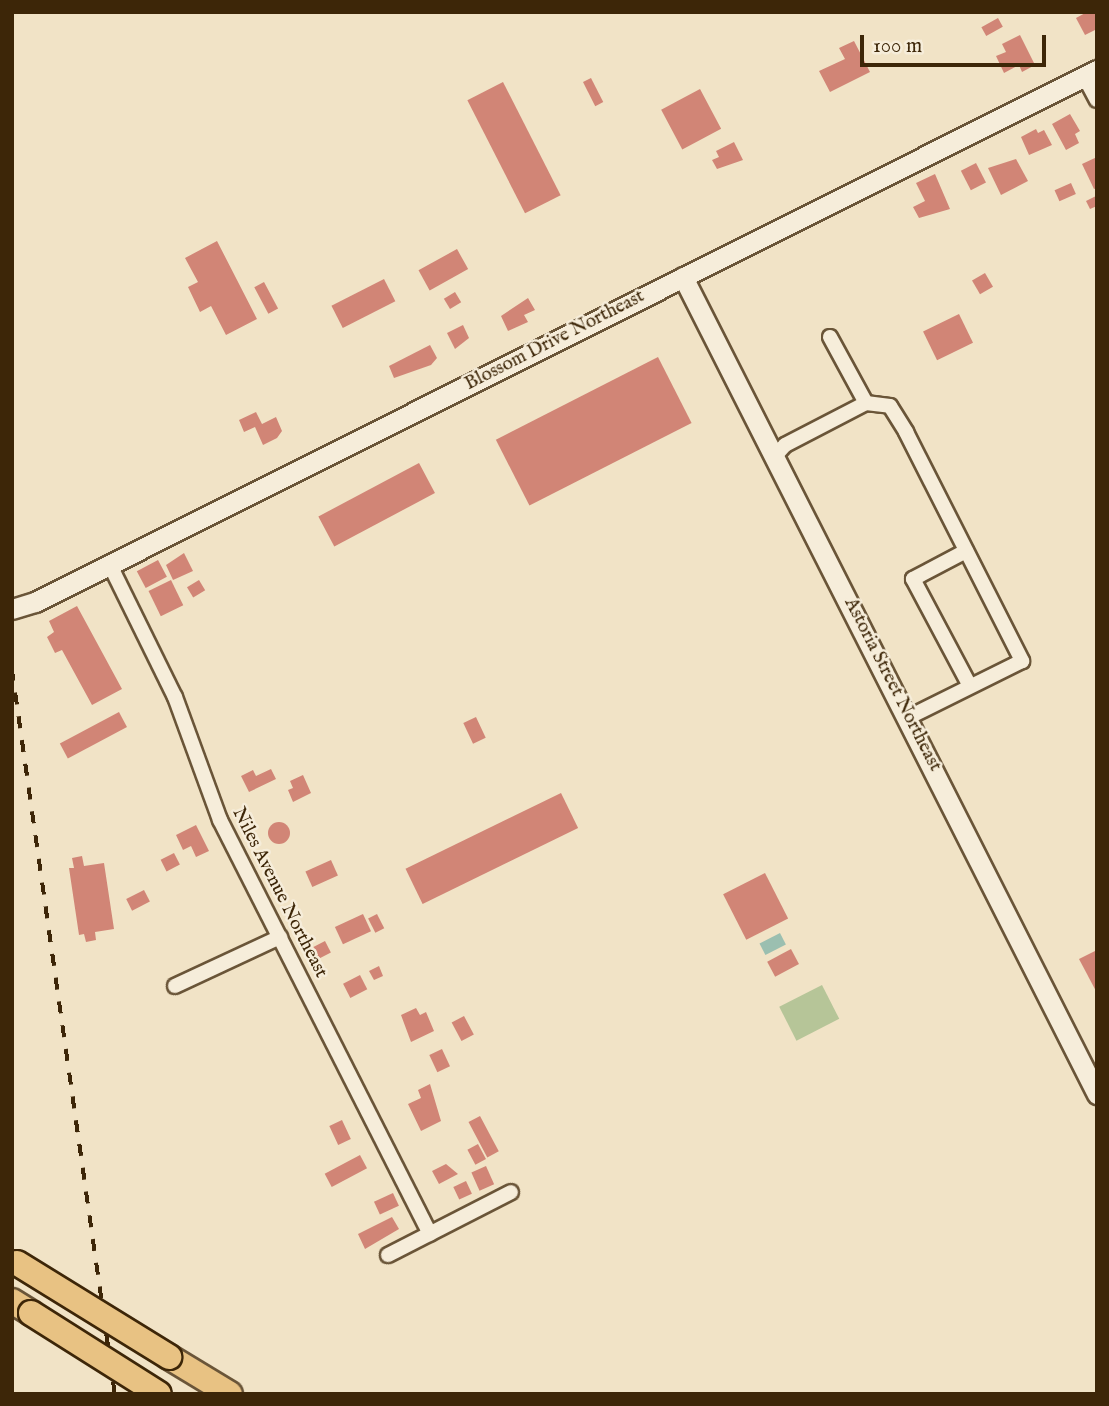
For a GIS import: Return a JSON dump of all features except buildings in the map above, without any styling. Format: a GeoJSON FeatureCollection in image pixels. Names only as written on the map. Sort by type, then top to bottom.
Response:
{"type":"FeatureCollection","features":[{"type":"Feature","properties":{"kind":"highway"},"geometry":{"type":"LineString","coordinates":[[14,1261],[228,1392]]}},
{"type":"Feature","properties":{"kind":"highway"},"geometry":{"type":"LineString","coordinates":[[21,1307],[159,1394]]}},
{"type":"Feature","properties":{"kind":"street"},"geometry":{"type":"LineString","coordinates":[[1091,73],[1097,100]]}},
{"type":"Feature","properties":{"kind":"street","name":"Blossom Drive Northeast"},"geometry":{"type":"LineString","coordinates":[[12,609],[24,607],[1091,73]]}},
{"type":"Feature","properties":{"kind":"street","name":"Astoria Street Northeast"},"geometry":{"type":"LineString","coordinates":[[683,277],[776,455],[1097,1094]]}},
{"type":"Feature","properties":{"kind":"street"},"geometry":{"type":"LineString","coordinates":[[830,337],[866,402]]}},
{"type":"Feature","properties":{"kind":"street"},"geometry":{"type":"LineString","coordinates":[[776,455],[785,445],[866,402],[890,406],[966,551],[1021,661],[909,718]]}},
{"type":"Feature","properties":{"kind":"street"},"geometry":{"type":"LineString","coordinates":[[966,551],[913,579],[970,686]]}},
{"type":"Feature","properties":{"kind":"street","name":"Niles Avenue Northeast"},"geometry":{"type":"LineString","coordinates":[[109,563],[175,697],[216,810],[430,1234]]}},
{"type":"Feature","properties":{"kind":"street"},"geometry":{"type":"LineString","coordinates":[[175,986],[279,937]]}},
{"type":"Feature","properties":{"kind":"street"},"geometry":{"type":"LineString","coordinates":[[388,1255],[511,1192]]}},
{"type":"Feature","properties":{"kind":"shaded area"},"geometry":{"type":"Polygon","coordinates":[[[780,933],[786,945],[765,955],[760,943],[780,933]]]}},
{"type":"Feature","properties":{"kind":"shaded area"},"geometry":{"type":"Polygon","coordinates":[[[822,985],[839,1019],[796,1041],[779,1007],[822,985]]]}},
{"type":"Feature","properties":{"kind":"railway"},"geometry":{"type":"LineString","coordinates":[[12,669],[115,1394]]}}]}
